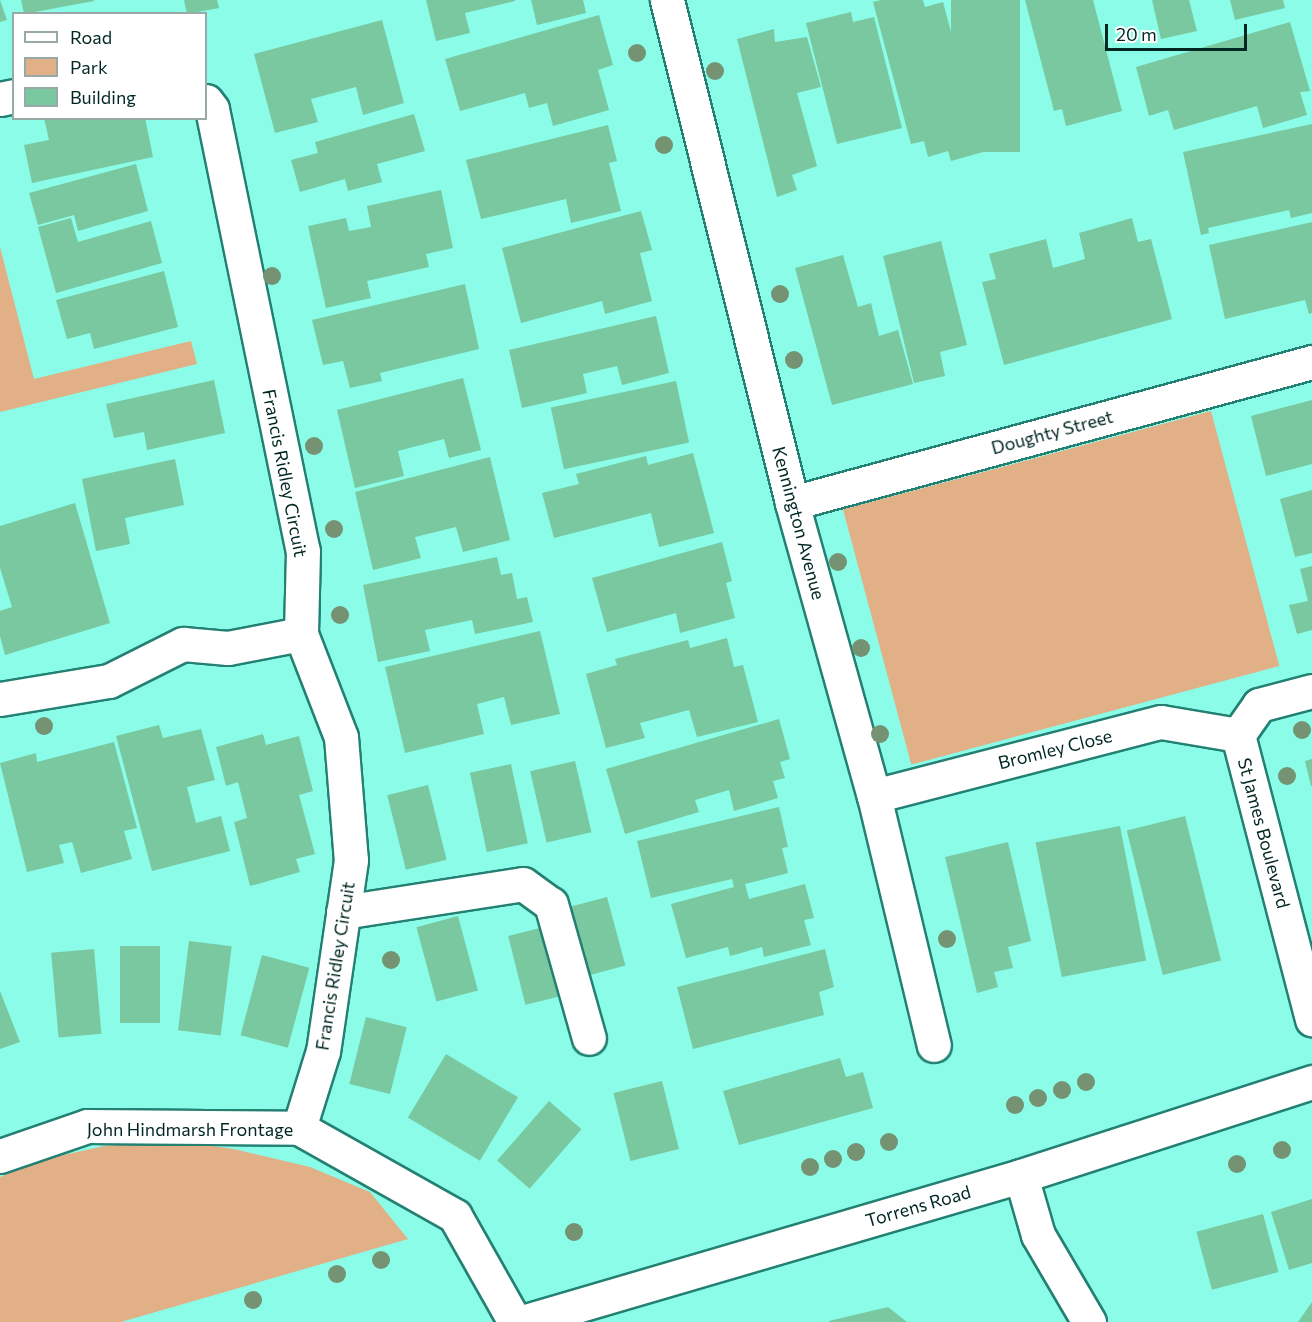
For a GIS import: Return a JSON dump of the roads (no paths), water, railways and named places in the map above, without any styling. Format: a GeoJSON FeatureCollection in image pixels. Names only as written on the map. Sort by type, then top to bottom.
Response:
{"type":"FeatureCollection","features":[{"type":"Feature","properties":{"kind":"street","name":"Kennington Avenue"},"geometry":{"type":"LineString","coordinates":[[666,0],[792,503],[874,796],[934,1045]]}},
{"type":"Feature","properties":{"kind":"street","name":"Francis Ridley Circuit"},"geometry":{"type":"LineString","coordinates":[[207,102],[212,108],[303,551],[301,634],[341,737],[351,860],[323,1051],[299,1128]]}},
{"type":"Feature","properties":{"kind":"street","name":"Doughty Street"},"geometry":{"type":"LineString","coordinates":[[792,503],[1312,362]]}},
{"type":"Feature","properties":{"kind":"street"},"geometry":{"type":"LineString","coordinates":[[0,699],[109,681],[183,644],[228,648],[301,634]]}},
{"type":"Feature","properties":{"kind":"street","name":"St James Boulevard"},"geometry":{"type":"LineString","coordinates":[[1312,690],[1259,705],[1238,735],[1312,1020]]}},
{"type":"Feature","properties":{"kind":"street","name":"Bromley Close"},"geometry":{"type":"LineString","coordinates":[[874,796],[1161,722],[1238,735]]}},
{"type":"Feature","properties":{"kind":"street"},"geometry":{"type":"LineString","coordinates":[[343,912],[523,884],[551,904],[589,1038]]}},
{"type":"Feature","properties":{"kind":"street","name":"Torrens Road"},"geometry":{"type":"LineString","coordinates":[[522,1322],[1021,1176],[1312,1082]]}},
{"type":"Feature","properties":{"kind":"street","name":"John Hindmarsh Frontage"},"geometry":{"type":"LineString","coordinates":[[0,1156],[87,1126],[299,1128],[455,1216],[515,1322]]}},
{"type":"Feature","properties":{"kind":"street"},"geometry":{"type":"LineString","coordinates":[[1021,1176],[1038,1234],[1089,1322]]}}]}
